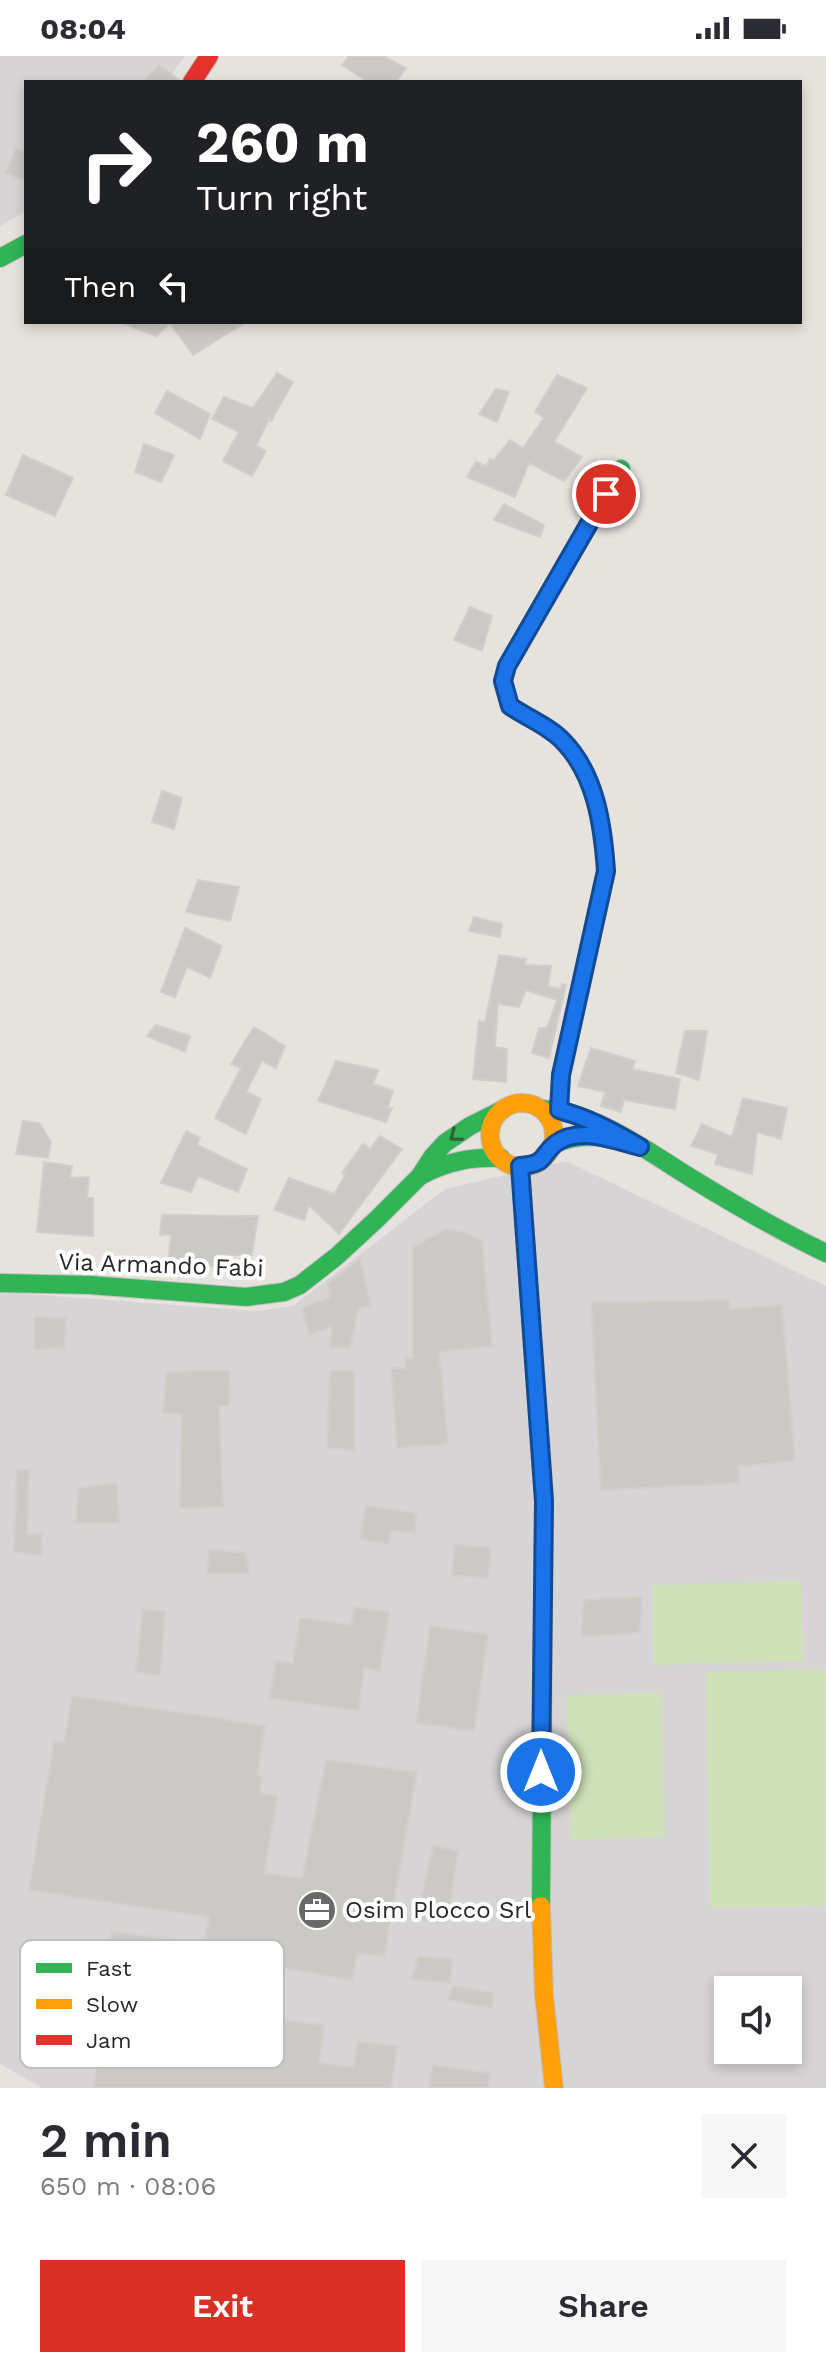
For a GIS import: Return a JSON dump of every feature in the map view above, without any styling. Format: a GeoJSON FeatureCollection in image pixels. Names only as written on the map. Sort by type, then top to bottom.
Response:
{"type":"FeatureCollection","features":[{"type":"Feature","properties":{"kind":"street"},"geometry":{"type":"LineString","coordinates":[[193,80],[209,56]]}},
{"type":"Feature","properties":{"kind":"street"},"geometry":{"type":"LineString","coordinates":[[0,258],[24,245]]}},
{"type":"Feature","properties":{"kind":"street"},"geometry":{"type":"LineString","coordinates":[[552,1145],[553,1125],[548,1116],[561,1075],[606,871],[604,848],[591,786],[581,764],[562,740],[510,706],[503,681],[507,666],[621,469]]}},
{"type":"Feature","properties":{"kind":"street"},"geometry":{"type":"LineString","coordinates":[[420,1176],[445,1143],[470,1126],[511,1105],[532,1104],[605,1126],[776,1229],[826,1253]]}},
{"type":"Feature","properties":{"kind":"street"},"geometry":{"type":"LineString","coordinates":[[502,1110],[491,1128],[491,1139],[494,1150],[510,1164],[520,1166],[540,1161],[552,1145],[563,1139],[584,1135],[640,1147]]}},
{"type":"Feature","properties":{"kind":"street"},"geometry":{"type":"LineString","coordinates":[[420,1176],[463,1158],[501,1158]]}},
{"type":"Feature","properties":{"kind":"street"},"geometry":{"type":"LineString","coordinates":[[520,1166],[544,1501],[541,1895],[544,1995],[554,2088]]}},
{"type":"Feature","properties":{"kind":"street","name":"Via Armando Fabi"},"geometry":{"type":"LineString","coordinates":[[0,1283],[90,1285],[246,1297],[284,1292],[300,1285],[337,1256],[420,1176]]}},
{"type":"Feature","properties":{"kind":"shaded area"},"geometry":{"type":"Polygon","coordinates":[[[0,56],[185,56],[167,80],[24,80],[24,212],[0,226],[0,56]]]}},
{"type":"Feature","properties":{"kind":"shaded area"},"geometry":{"type":"Polygon","coordinates":[[[566,1161],[826,1286],[826,2088],[42,2088],[0,2064],[0,1292],[257,1311],[293,1306],[445,1189],[566,1161]]]}},
{"type":"Feature","properties":{"kind":"green space"},"geometry":{"type":"Polygon","coordinates":[[[801,1581],[803,1661],[654,1665],[652,1585],[801,1581]]]}},
{"type":"Feature","properties":{"kind":"green space"},"geometry":{"type":"Polygon","coordinates":[[[826,1670],[826,1906],[710,1908],[706,1672],[826,1670]]]}},
{"type":"Feature","properties":{"kind":"green space"},"geometry":{"type":"Polygon","coordinates":[[[662,1693],[665,1837],[570,1840],[566,1695],[662,1693]]]}},
{"type":"Feature","properties":{"kind":"building"},"geometry":{"type":"Polygon","coordinates":[[[349,56],[383,56],[406,68],[397,80],[365,80],[342,65],[349,56]]]}},
{"type":"Feature","properties":{"kind":"building"},"geometry":{"type":"Polygon","coordinates":[[[159,65],[178,79],[178,80],[145,80],[159,65]]]}},
{"type":"Feature","properties":{"kind":"building"},"geometry":{"type":"Polygon","coordinates":[[[16,149],[24,152],[24,180],[5,173],[16,149]]]}},
{"type":"Feature","properties":{"kind":"building"},"geometry":{"type":"Polygon","coordinates":[[[126,324],[169,324],[156,336],[126,324]]]}},
{"type":"Feature","properties":{"kind":"building"},"geometry":{"type":"Polygon","coordinates":[[[171,324],[243,324],[193,355],[171,324]]]}},
{"type":"Feature","properties":{"kind":"building"},"geometry":{"type":"Polygon","coordinates":[[[277,373],[293,382],[256,446],[266,451],[252,476],[223,461],[239,432],[212,419],[224,397],[253,408],[277,373]]]}},
{"type":"Feature","properties":{"kind":"building"},"geometry":{"type":"Polygon","coordinates":[[[557,375],[587,388],[554,442],[582,457],[564,481],[529,463],[515,497],[467,477],[476,462],[486,466],[510,440],[523,448],[544,418],[535,412],[557,375]]]}},
{"type":"Feature","properties":{"kind":"building"},"geometry":{"type":"Polygon","coordinates":[[[496,389],[509,392],[497,422],[479,414],[496,389]]]}},
{"type":"Feature","properties":{"kind":"building"},"geometry":{"type":"Polygon","coordinates":[[[167,391],[210,414],[200,439],[155,413],[167,391]]]}},
{"type":"Feature","properties":{"kind":"building"},"geometry":{"type":"Polygon","coordinates":[[[144,444],[174,455],[161,482],[135,472],[144,444]]]}},
{"type":"Feature","properties":{"kind":"building"},"geometry":{"type":"Polygon","coordinates":[[[23,455],[73,478],[55,516],[6,495],[23,455]]]}},
{"type":"Feature","properties":{"kind":"building"},"geometry":{"type":"Polygon","coordinates":[[[504,504],[544,525],[540,537],[494,520],[504,504]]]}},
{"type":"Feature","properties":{"kind":"building"},"geometry":{"type":"Polygon","coordinates":[[[470,607],[492,616],[482,651],[454,640],[470,607]]]}},
{"type":"Feature","properties":{"kind":"building"},"geometry":{"type":"Polygon","coordinates":[[[162,791],[182,798],[174,829],[152,822],[162,791]]]}},
{"type":"Feature","properties":{"kind":"building"},"geometry":{"type":"Polygon","coordinates":[[[198,880],[239,887],[230,921],[186,912],[198,880]]]}},
{"type":"Feature","properties":{"kind":"building"},"geometry":{"type":"Polygon","coordinates":[[[474,917],[502,924],[500,937],[469,931],[474,917]]]}},
{"type":"Feature","properties":{"kind":"building"},"geometry":{"type":"Polygon","coordinates":[[[185,928],[222,946],[210,978],[187,967],[175,997],[161,992],[185,928]]]}},
{"type":"Feature","properties":{"kind":"building"},"geometry":{"type":"Polygon","coordinates":[[[499,955],[526,959],[525,965],[551,966],[548,986],[560,989],[562,984],[566,985],[549,1058],[532,1053],[539,1028],[547,1028],[557,1000],[526,990],[519,1007],[498,1004],[495,1047],[507,1049],[506,1082],[473,1079],[479,1021],[485,1022],[499,955]]]}},
{"type":"Feature","properties":{"kind":"building"},"geometry":{"type":"Polygon","coordinates":[[[156,1025],[190,1036],[185,1052],[147,1036],[156,1025]]]}},
{"type":"Feature","properties":{"kind":"building"},"geometry":{"type":"Polygon","coordinates":[[[254,1027],[285,1046],[276,1068],[262,1061],[246,1092],[261,1099],[246,1134],[215,1118],[241,1068],[231,1064],[254,1027]]]}},
{"type":"Feature","properties":{"kind":"building"},"geometry":{"type":"Polygon","coordinates":[[[685,1031],[707,1031],[699,1080],[676,1073],[685,1031]]]}},
{"type":"Feature","properties":{"kind":"building"},"geometry":{"type":"Polygon","coordinates":[[[591,1048],[635,1061],[632,1069],[680,1079],[675,1109],[624,1100],[621,1112],[601,1106],[605,1092],[578,1086],[591,1048]]]}},
{"type":"Feature","properties":{"kind":"building"},"geometry":{"type":"Polygon","coordinates":[[[336,1061],[378,1070],[373,1084],[393,1091],[388,1108],[392,1108],[386,1122],[318,1101],[336,1061]]]}},
{"type":"Feature","properties":{"kind":"building"},"geometry":{"type":"Polygon","coordinates":[[[743,1098],[787,1108],[781,1139],[757,1132],[752,1174],[715,1164],[718,1154],[691,1146],[702,1124],[732,1137],[743,1098]]]}},
{"type":"Feature","properties":{"kind":"building"},"geometry":{"type":"Polygon","coordinates":[[[23,1121],[39,1123],[51,1142],[48,1158],[16,1154],[23,1121]]]}},
{"type":"Feature","properties":{"kind":"building"},"geometry":{"type":"Polygon","coordinates":[[[186,1131],[200,1138],[197,1145],[247,1169],[238,1192],[198,1176],[191,1192],[161,1183],[186,1131]]]}},
{"type":"Feature","properties":{"kind":"building"},"geometry":{"type":"Polygon","coordinates":[[[380,1136],[402,1149],[339,1234],[309,1205],[304,1220],[274,1210],[289,1178],[334,1194],[345,1176],[342,1173],[363,1144],[370,1149],[380,1136]]]}},
{"type":"Feature","properties":{"kind":"building"},"geometry":{"type":"Polygon","coordinates":[[[44,1162],[72,1166],[70,1178],[89,1177],[87,1198],[93,1198],[93,1236],[37,1232],[44,1162]]]}},
{"type":"Feature","properties":{"kind":"building"},"geometry":{"type":"Polygon","coordinates":[[[162,1215],[258,1216],[252,1255],[221,1255],[220,1267],[168,1264],[171,1234],[160,1235],[162,1215]]]}},
{"type":"Feature","properties":{"kind":"building"},"geometry":{"type":"Polygon","coordinates":[[[445,1230],[460,1231],[482,1241],[492,1346],[439,1352],[448,1444],[397,1448],[391,1368],[406,1368],[406,1359],[413,1358],[413,1247],[445,1230]]]}},
{"type":"Feature","properties":{"kind":"building"},"geometry":{"type":"Polygon","coordinates":[[[360,1259],[370,1305],[358,1309],[350,1348],[330,1347],[332,1326],[309,1335],[302,1308],[330,1298],[328,1284],[360,1259]]]}},
{"type":"Feature","properties":{"kind":"building"},"geometry":{"type":"Polygon","coordinates":[[[729,1300],[729,1309],[782,1305],[795,1461],[738,1466],[739,1483],[601,1490],[591,1303],[729,1300]]]}},
{"type":"Feature","properties":{"kind":"building"},"geometry":{"type":"Polygon","coordinates":[[[34,1317],[66,1319],[64,1348],[34,1349],[34,1317]]]}},
{"type":"Feature","properties":{"kind":"building"},"geometry":{"type":"Polygon","coordinates":[[[230,1370],[229,1406],[219,1406],[223,1507],[180,1508],[182,1414],[163,1413],[167,1372],[230,1370]]]}},
{"type":"Feature","properties":{"kind":"building"},"geometry":{"type":"Polygon","coordinates":[[[330,1370],[354,1370],[354,1450],[327,1448],[330,1370]]]}},
{"type":"Feature","properties":{"kind":"building"},"geometry":{"type":"Polygon","coordinates":[[[17,1470],[29,1470],[27,1535],[42,1534],[41,1555],[14,1552],[17,1470]]]}},
{"type":"Feature","properties":{"kind":"building"},"geometry":{"type":"Polygon","coordinates":[[[117,1483],[119,1523],[76,1523],[79,1488],[117,1483]]]}},
{"type":"Feature","properties":{"kind":"building"},"geometry":{"type":"Polygon","coordinates":[[[366,1506],[416,1513],[415,1532],[390,1531],[389,1544],[360,1539],[366,1506]]]}},
{"type":"Feature","properties":{"kind":"building"},"geometry":{"type":"Polygon","coordinates":[[[455,1544],[491,1548],[488,1578],[452,1575],[455,1544]]]}},
{"type":"Feature","properties":{"kind":"building"},"geometry":{"type":"Polygon","coordinates":[[[209,1550],[246,1553],[249,1574],[207,1573],[209,1550]]]}},
{"type":"Feature","properties":{"kind":"building"},"geometry":{"type":"Polygon","coordinates":[[[642,1597],[640,1632],[581,1637],[584,1600],[642,1597]]]}},
{"type":"Feature","properties":{"kind":"building"},"geometry":{"type":"Polygon","coordinates":[[[354,1607],[389,1612],[380,1671],[364,1668],[358,1711],[270,1698],[276,1661],[293,1663],[300,1618],[351,1625],[354,1607]]]}},
{"type":"Feature","properties":{"kind":"building"},"geometry":{"type":"Polygon","coordinates":[[[143,1609],[165,1611],[160,1675],[136,1672],[143,1609]]]}},
{"type":"Feature","properties":{"kind":"building"},"geometry":{"type":"Polygon","coordinates":[[[430,1626],[488,1634],[474,1731],[416,1723],[430,1626]]]}},
{"type":"Feature","properties":{"kind":"building"},"geometry":{"type":"Polygon","coordinates":[[[72,1696],[265,1726],[257,1775],[262,1776],[260,1794],[277,1796],[264,1873],[302,1879],[326,1760],[417,1772],[384,1956],[357,1953],[352,1980],[284,1968],[284,1940],[205,1940],[209,1917],[29,1890],[54,1742],[64,1743],[72,1696]]]}},
{"type":"Feature","properties":{"kind":"building"},"geometry":{"type":"Polygon","coordinates":[[[433,1846],[458,1851],[447,1923],[417,1918],[433,1846]]]}},
{"type":"Feature","properties":{"kind":"building"},"geometry":{"type":"Polygon","coordinates":[[[112,1932],[179,1940],[111,1940],[112,1932]]]}},
{"type":"Feature","properties":{"kind":"building"},"geometry":{"type":"Polygon","coordinates":[[[418,1957],[453,1959],[449,1983],[412,1979],[418,1957]]]}},
{"type":"Feature","properties":{"kind":"building"},"geometry":{"type":"Polygon","coordinates":[[[453,1986],[493,1993],[492,2008],[448,2000],[453,1986]]]}},
{"type":"Feature","properties":{"kind":"building"},"geometry":{"type":"Polygon","coordinates":[[[284,2020],[324,2025],[319,2063],[354,2067],[358,2042],[397,2046],[391,2088],[94,2088],[96,2068],[284,2068],[284,2020]]]}},
{"type":"Feature","properties":{"kind":"building"},"geometry":{"type":"Polygon","coordinates":[[[433,2065],[490,2073],[488,2088],[429,2088],[433,2065]]]}},
{"type":"Feature","properties":{"kind":"traffic: fast"},"geometry":{"type":"LineString","coordinates":[[0,258],[24,245]]}},
{"type":"Feature","properties":{"kind":"traffic: fast"},"geometry":{"type":"LineString","coordinates":[[559,1110],[561,1075],[606,871],[602,835],[595,798],[581,765],[553,732],[510,706],[503,681],[507,666],[621,469]]}},
{"type":"Feature","properties":{"kind":"traffic: fast"},"geometry":{"type":"LineString","coordinates":[[541,1109],[582,1117],[620,1134],[741,1208],[826,1253]]}},
{"type":"Feature","properties":{"kind":"traffic: fast"},"geometry":{"type":"LineString","coordinates":[[0,1283],[90,1285],[246,1297],[284,1292],[300,1285],[337,1256],[377,1219],[420,1176],[445,1143],[502,1110]]}},
{"type":"Feature","properties":{"kind":"traffic: fast"},"geometry":{"type":"LineString","coordinates":[[552,1145],[583,1136],[615,1140]]}},
{"type":"Feature","properties":{"kind":"traffic: fast"},"geometry":{"type":"LineString","coordinates":[[422,1175],[460,1161],[501,1158]]}},
{"type":"Feature","properties":{"kind":"traffic: fast"},"geometry":{"type":"LineString","coordinates":[[539,1424],[544,1501],[541,1906]]}},
{"type":"Feature","properties":{"kind":"traffic: slow"},"geometry":{"type":"LineString","coordinates":[[522,1103],[540,1109],[548,1117],[554,1135],[548,1153],[540,1161],[522,1167],[504,1161],[496,1153],[490,1135],[496,1117],[504,1109],[522,1103]]}},
{"type":"Feature","properties":{"kind":"traffic: slow"},"geometry":{"type":"LineString","coordinates":[[520,1166],[539,1424]]}},
{"type":"Feature","properties":{"kind":"traffic: slow"},"geometry":{"type":"LineString","coordinates":[[541,1906],[544,1995],[554,2088]]}},
{"type":"Feature","properties":{"kind":"traffic: jam"},"geometry":{"type":"LineString","coordinates":[[193,80],[209,56]]}},
{"type":"Feature","properties":{"kind":"place","name":"Osim Plocco Srl"},"geometry":{"type":"Point","coordinates":[317,1910]}},
{"type":"Feature","properties":{"kind":"route"},"geometry":{"type":"LineString","coordinates":[[541,1772],[544,1501],[520,1166],[540,1161],[552,1145],[563,1139],[584,1135],[640,1147],[605,1126],[559,1110],[561,1075],[606,871],[604,848],[591,786],[581,764],[562,740],[510,706],[503,681],[507,666],[606,494]]}}]}
